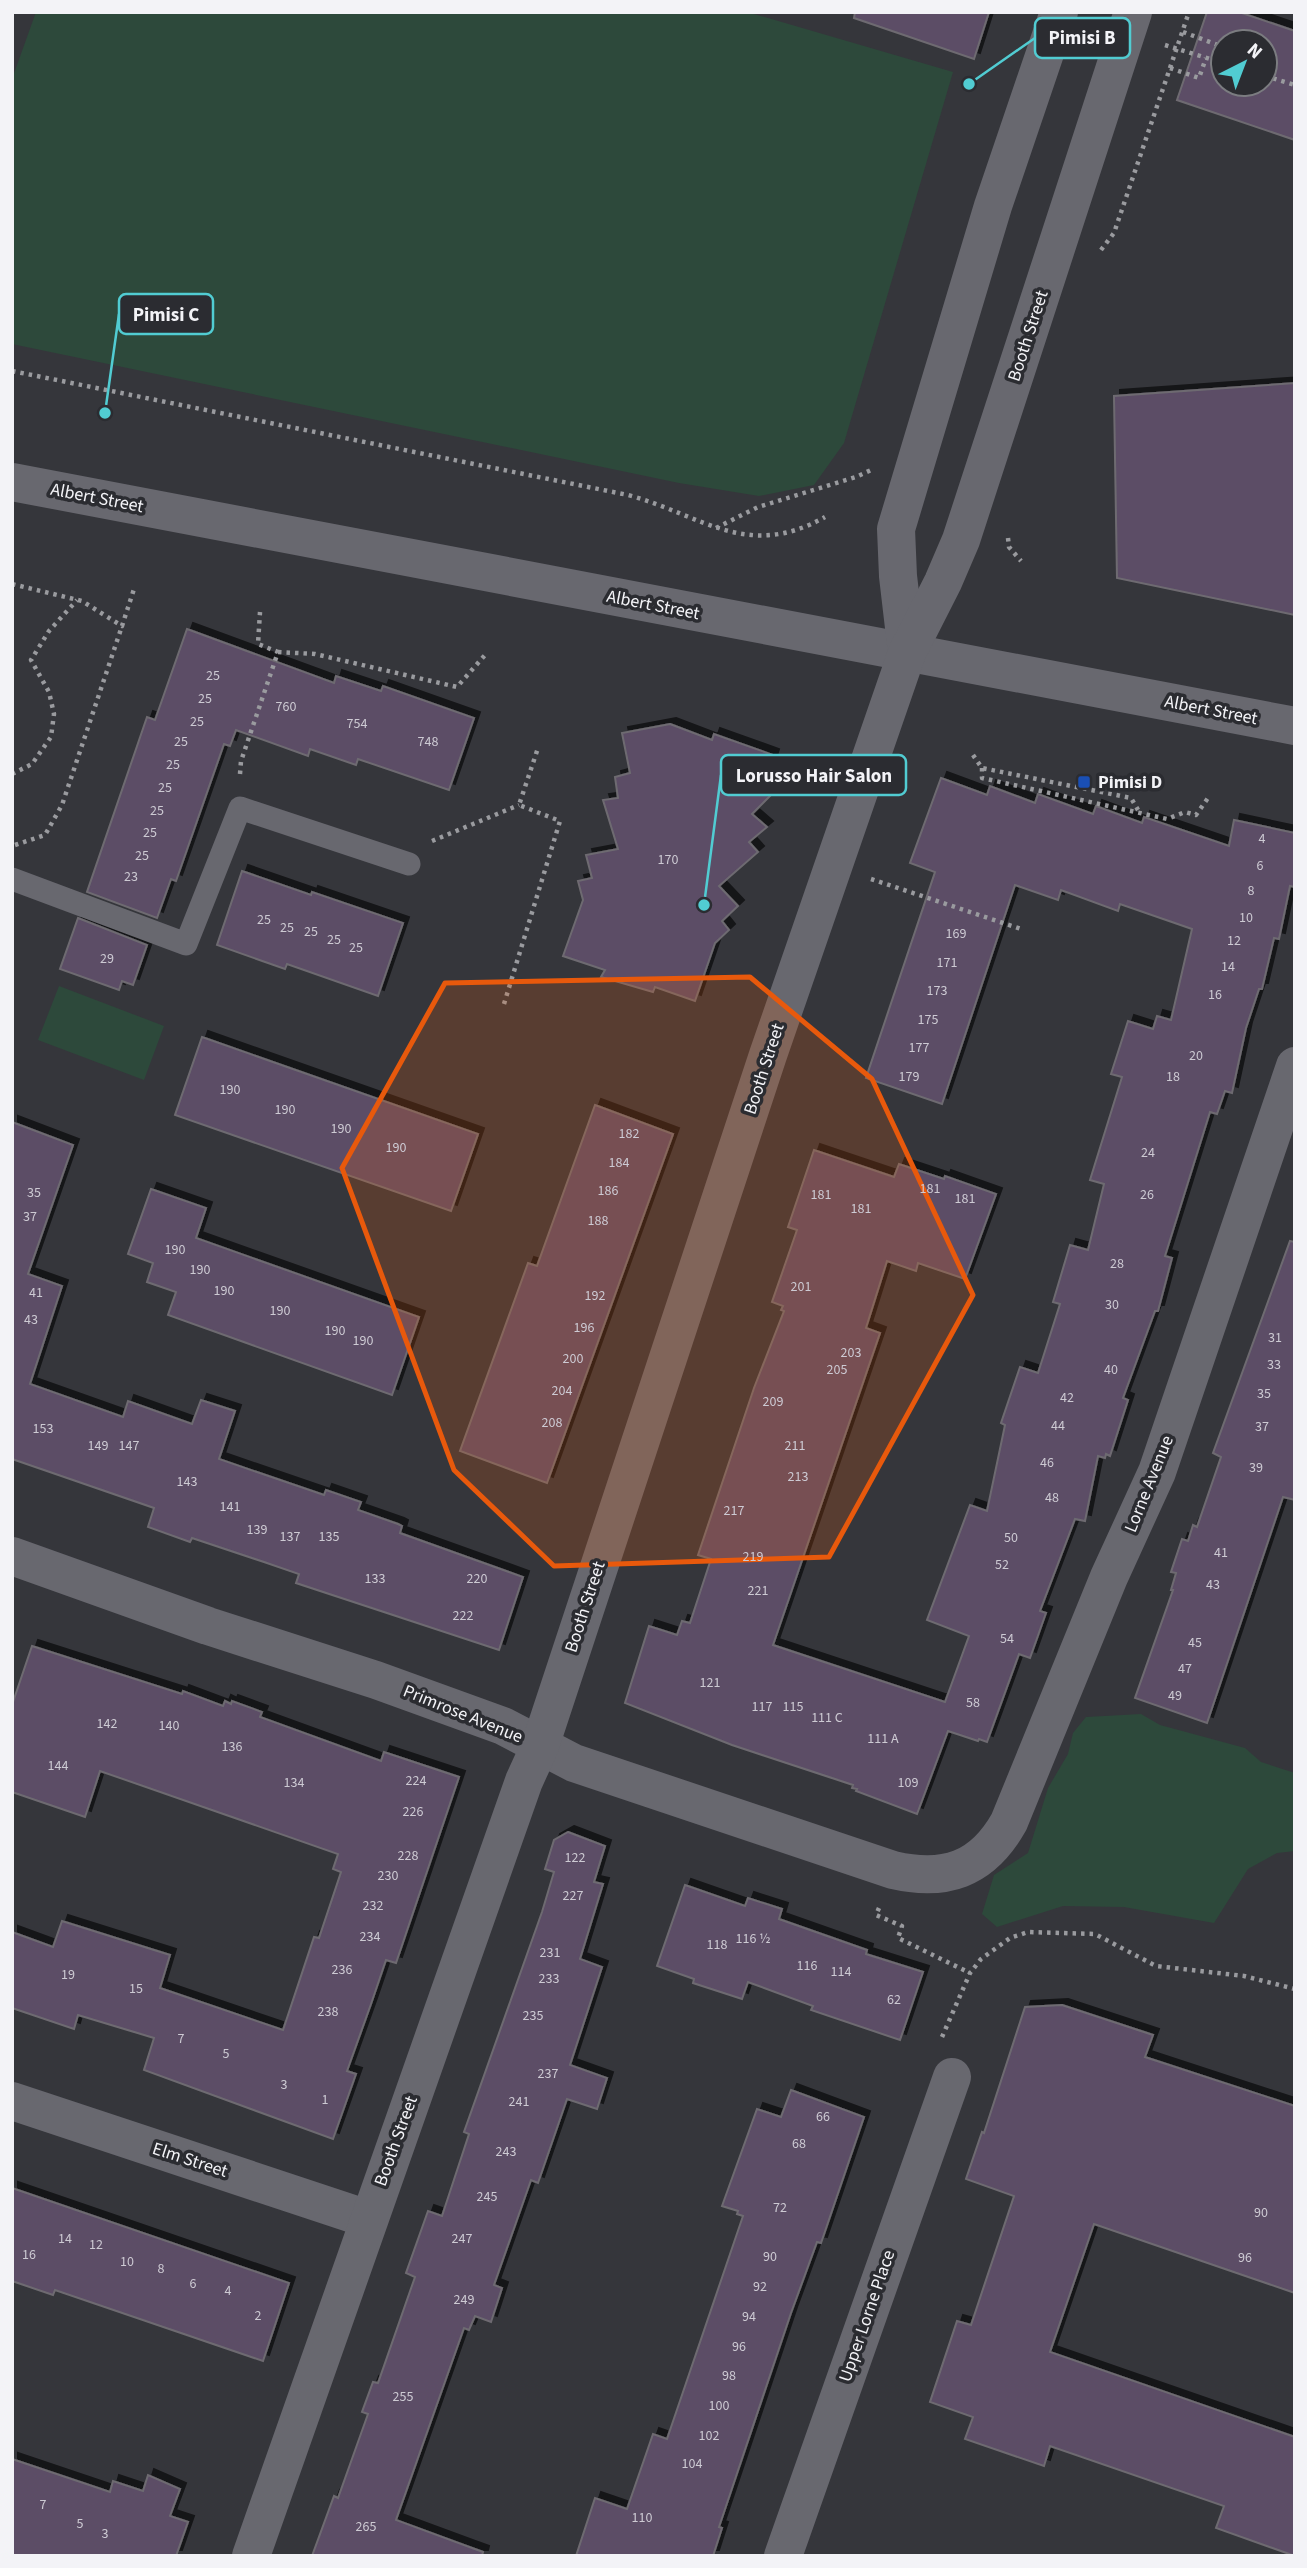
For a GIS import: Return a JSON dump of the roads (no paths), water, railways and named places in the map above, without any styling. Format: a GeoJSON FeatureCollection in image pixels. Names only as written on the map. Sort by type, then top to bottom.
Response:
{"type":"FeatureCollection","features":[{"type":"Feature","properties":{"kind":"main road","name":"Booth Street"},"geometry":{"type":"LineString","coordinates":[[907,653],[898,576],[896,529],[993,206],[1059,12]]}},
{"type":"Feature","properties":{"kind":"main road","name":"Booth Street"},"geometry":{"type":"LineString","coordinates":[[250,2556],[524,1781],[540,1746],[765,1063],[907,653],[961,540],[1133,12]]}},
{"type":"Feature","properties":{"kind":"main road","name":"Albert Street"},"geometry":{"type":"LineString","coordinates":[[12,482],[1295,726]]}},
{"type":"Feature","properties":{"kind":"main road","name":"Lorne Avenue"},"geometry":{"type":"LineString","coordinates":[[954,1871],[986,1853],[998,1842],[1009,1822],[1109,1577],[1157,1472],[1295,1066]]}},
{"type":"Feature","properties":{"kind":"main road","name":"Primrose Avenue"},"geometry":{"type":"LineString","coordinates":[[12,1556],[503,1726],[574,1763],[893,1870],[935,1876],[954,1871]]}},
{"type":"Feature","properties":{"kind":"main road","name":"Upper Lorne Place"},"geometry":{"type":"LineString","coordinates":[[783,2556],[952,2077]]}},
{"type":"Feature","properties":{"kind":"main road","name":"Elm Street"},"geometry":{"type":"LineString","coordinates":[[12,2101],[368,2219]]}},
{"type":"Feature","properties":{"kind":"lane"},"geometry":{"type":"LineString","coordinates":[[12,880],[186,944],[240,808],[409,864]]}},
{"type":"Feature","properties":{"kind":"place","name":"Pimisi B"},"geometry":{"type":"Point","coordinates":[969,84]}},
{"type":"Feature","properties":{"kind":"place","name":"Pimisi C"},"geometry":{"type":"Point","coordinates":[105,413]}},
{"type":"Feature","properties":{"kind":"place","name":"Pimisi D"},"geometry":{"type":"Point","coordinates":[1084,782]}},
{"type":"Feature","properties":{"kind":"place","name":"Lorusso Hair Salon"},"geometry":{"type":"Point","coordinates":[704,905]}}]}
